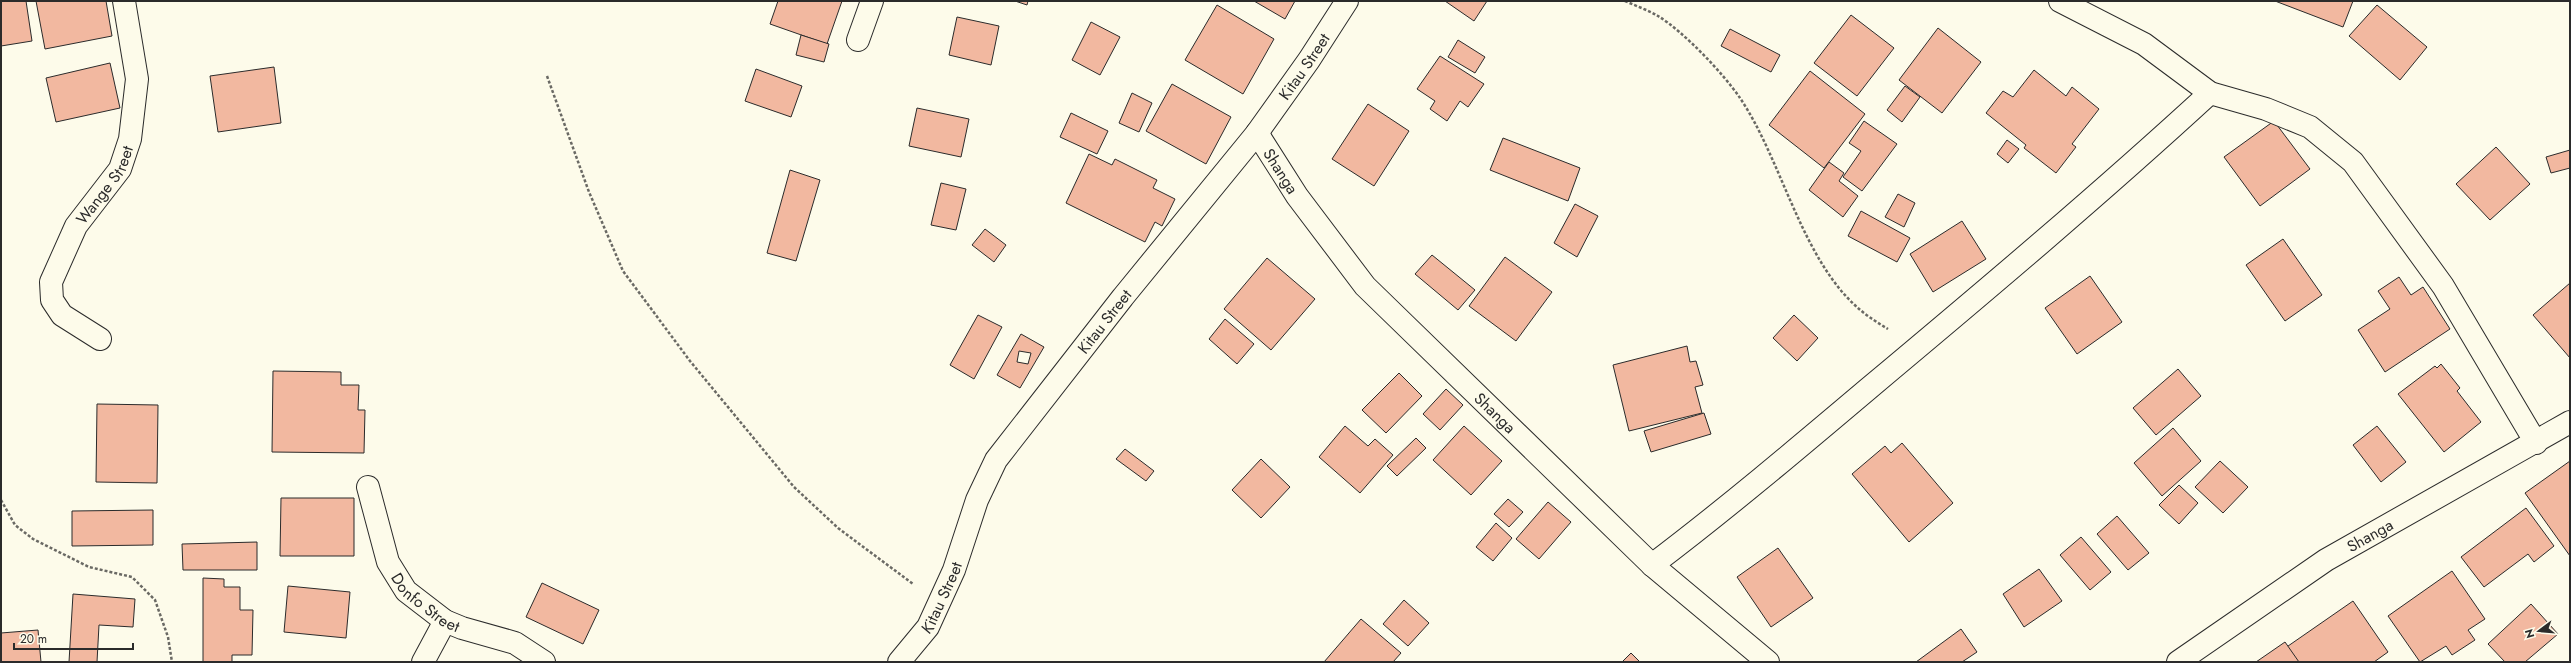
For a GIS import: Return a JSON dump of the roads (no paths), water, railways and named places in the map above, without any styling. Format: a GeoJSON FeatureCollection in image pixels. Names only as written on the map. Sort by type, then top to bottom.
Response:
{"type":"FeatureCollection","features":[{"type":"Feature","properties":{"kind":"street","name":"Wange Street"},"geometry":{"type":"LineString","coordinates":[[100,338],[62,315],[52,300],[51,282],[76,226],[120,169],[130,139],[137,79],[124,1]]}},
{"type":"Feature","properties":{"kind":"street"},"geometry":{"type":"LineString","coordinates":[[858,40],[872,1]]}},
{"type":"Feature","properties":{"kind":"street","name":"Kitau Street"},"geometry":{"type":"LineString","coordinates":[[899,662],[928,627],[954,570],[977,500],[996,460],[1123,297],[1257,133],[1309,60],[1346,1]]}},
{"type":"Feature","properties":{"kind":"street"},"geometry":{"type":"LineString","coordinates":[[2060,1],[2144,44],[2210,93],[2266,109],[2310,127],[2353,162],[2443,286],[2536,442]]}},
{"type":"Feature","properties":{"kind":"street"},"geometry":{"type":"LineString","coordinates":[[1652,566],[1733,504],[1916,349],[2120,176],[2210,93]]}},
{"type":"Feature","properties":{"kind":"street","name":"Shanga"},"geometry":{"type":"LineString","coordinates":[[1257,133],[1297,196],[1365,286],[1652,566],[1768,662]]}},
{"type":"Feature","properties":{"kind":"street","name":"Shanga"},"geometry":{"type":"LineString","coordinates":[[2178,662],[2326,560],[2570,422]]}},
{"type":"Feature","properties":{"kind":"street","name":"Donfo Street"},"geometry":{"type":"LineString","coordinates":[[368,487],[388,562],[406,591],[445,620],[462,628],[515,643],[544,662]]}},
{"type":"Feature","properties":{"kind":"street"},"geometry":{"type":"LineString","coordinates":[[423,662],[445,620]]}}]}
